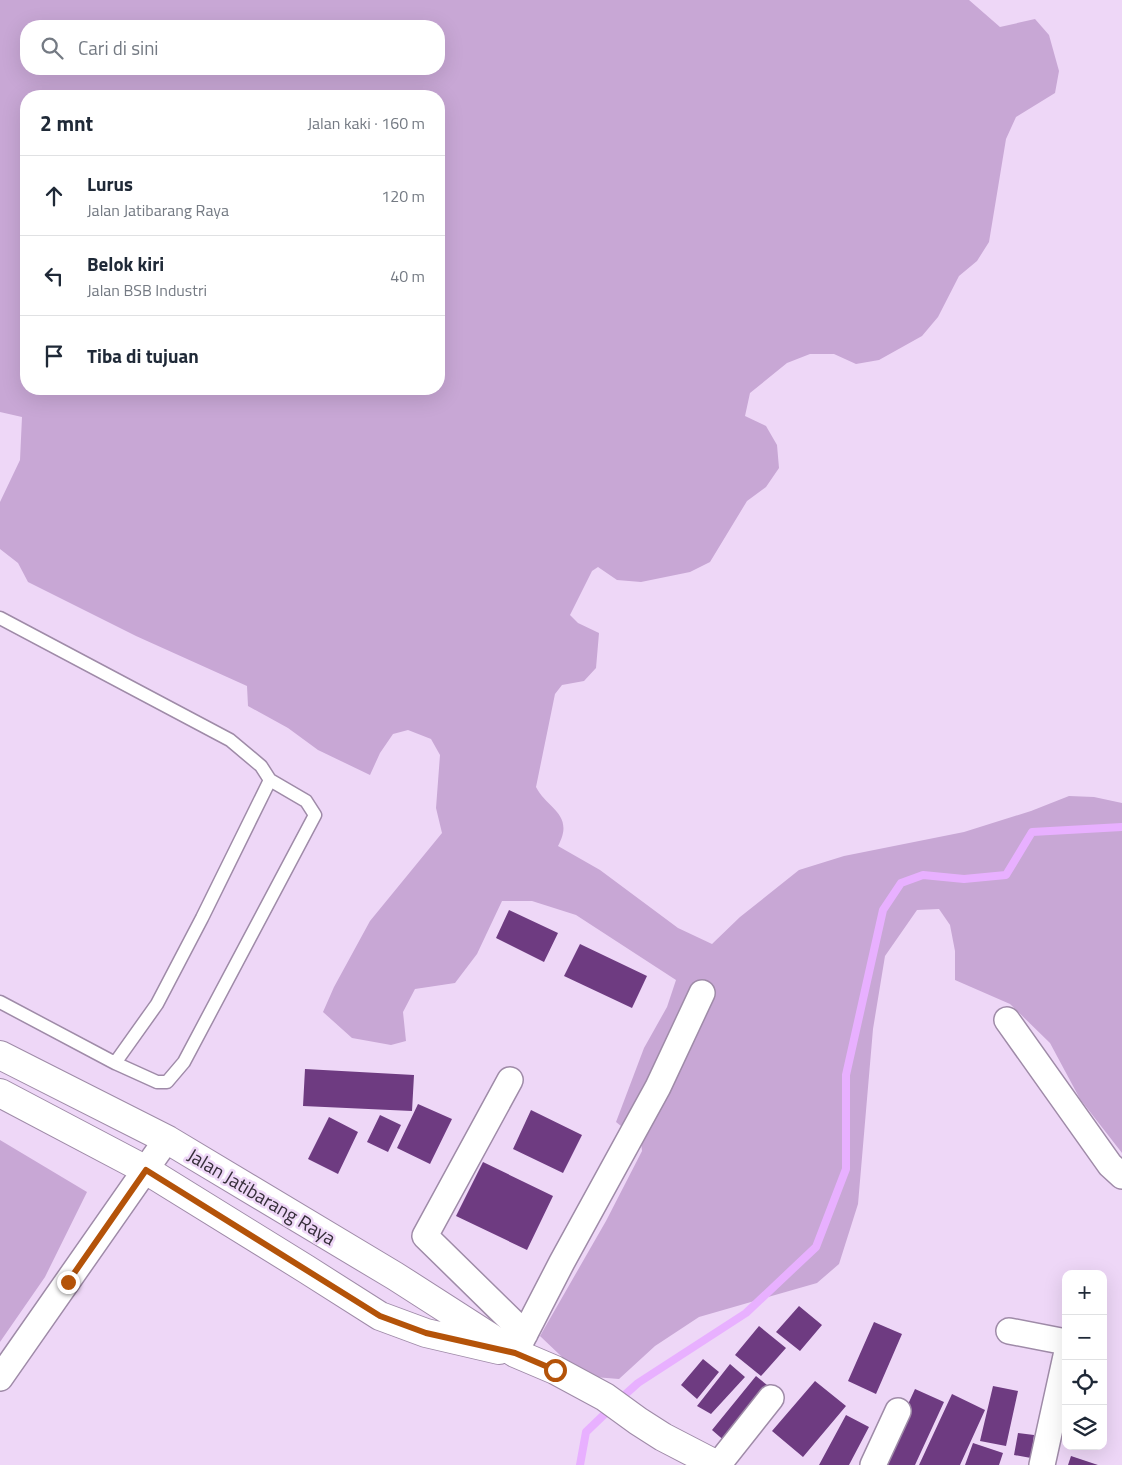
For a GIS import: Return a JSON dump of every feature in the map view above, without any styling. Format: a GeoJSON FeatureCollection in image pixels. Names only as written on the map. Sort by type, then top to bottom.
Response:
{"type":"FeatureCollection","features":[{"type":"Feature","properties":{"kind":"street"},"geometry":{"type":"LineString","coordinates":[[510,1080],[425,1236],[520,1344],[562,1262],[658,1087],[702,993]]}},
{"type":"Feature","properties":{"kind":"street"},"geometry":{"type":"LineString","coordinates":[[1007,1020],[1110,1165],[1122,1176]]}},
{"type":"Feature","properties":{"kind":"street","name":"Jalan Jatibarang Raya"},"geometry":{"type":"LineString","coordinates":[[0,1055],[168,1140],[395,1276],[520,1344],[555,1370],[605,1397],[663,1437],[717,1465]]}},
{"type":"Feature","properties":{"kind":"street","name":"Jalan Jatibarang Raya"},"geometry":{"type":"LineString","coordinates":[[0,1093],[146,1170],[380,1316],[426,1333],[520,1344]]}},
{"type":"Feature","properties":{"kind":"street"},"geometry":{"type":"LineString","coordinates":[[0,1378],[168,1140]]}},
{"type":"Feature","properties":{"kind":"street"},"geometry":{"type":"LineString","coordinates":[[1010,1332],[1062,1341]]}},
{"type":"Feature","properties":{"kind":"street"},"geometry":{"type":"LineString","coordinates":[[1042,1465],[1065,1360]]}},
{"type":"Feature","properties":{"kind":"street"},"geometry":{"type":"LineString","coordinates":[[717,1465],[771,1398]]}},
{"type":"Feature","properties":{"kind":"street"},"geometry":{"type":"LineString","coordinates":[[874,1465],[898,1411]]}},
{"type":"Feature","properties":{"kind":"lane"},"geometry":{"type":"LineString","coordinates":[[0,618],[230,740],[261,766],[270,780],[306,801],[315,815],[184,1062],[167,1082],[156,1082],[115,1063],[0,1002]]}},
{"type":"Feature","properties":{"kind":"lane"},"geometry":{"type":"LineString","coordinates":[[115,1063],[156,1004],[202,918],[270,780]]}},
{"type":"Feature","properties":{"kind":"shaded area"},"geometry":{"type":"Polygon","coordinates":[[[0,0],[969,0],[1000,27],[1035,19],[1049,35],[1059,71],[1055,93],[1016,117],[1006,139],[989,242],[977,261],[959,276],[938,317],[922,336],[879,360],[856,364],[834,354],[810,354],[787,363],[750,393],[745,416],[766,426],[777,445],[779,468],[766,487],[747,501],[710,562],[690,572],[641,582],[617,580],[598,567],[592,571],[570,615],[578,623],[599,633],[596,668],[584,681],[562,685],[555,694],[536,787],[562,819],[562,835],[558,846],[600,870],[678,928],[712,944],[740,917],[799,870],[844,856],[964,832],[1031,811],[1069,796],[1094,797],[1122,803],[1122,1153],[1080,1099],[1050,1043],[1010,1004],[955,980],[955,951],[950,925],[939,909],[917,910],[885,956],[873,1029],[858,1204],[839,1264],[817,1283],[699,1317],[655,1346],[619,1379],[582,1376],[540,1336],[606,1221],[642,1151],[641,1142],[616,1122],[644,1048],[667,1007],[676,980],[576,915],[532,901],[502,901],[477,954],[455,983],[415,989],[403,1012],[406,1041],[391,1045],[352,1038],[323,1012],[334,987],[370,921],[442,833],[436,808],[440,755],[431,739],[408,730],[393,734],[380,753],[370,775],[318,750],[288,728],[248,706],[247,686],[136,636],[28,582],[18,563],[0,549],[0,502],[20,460],[22,417],[0,412],[0,0]]]}},
{"type":"Feature","properties":{"kind":"shaded area"},"geometry":{"type":"Polygon","coordinates":[[[0,1140],[87,1192],[45,1277],[0,1342],[0,1140]]]}},
{"type":"Feature","properties":{"kind":"building"},"geometry":{"type":"Polygon","coordinates":[[[509,910],[558,933],[544,962],[496,938],[509,910]]]}},
{"type":"Feature","properties":{"kind":"building"},"geometry":{"type":"Polygon","coordinates":[[[580,944],[647,976],[632,1008],[564,976],[580,944]]]}},
{"type":"Feature","properties":{"kind":"building"},"geometry":{"type":"Polygon","coordinates":[[[305,1069],[414,1075],[412,1111],[303,1106],[305,1069]]]}},
{"type":"Feature","properties":{"kind":"building"},"geometry":{"type":"Polygon","coordinates":[[[418,1104],[452,1119],[430,1164],[397,1148],[418,1104]]]}},
{"type":"Feature","properties":{"kind":"building"},"geometry":{"type":"Polygon","coordinates":[[[531,1110],[582,1135],[563,1173],[513,1149],[531,1110]]]}},
{"type":"Feature","properties":{"kind":"building"},"geometry":{"type":"Polygon","coordinates":[[[380,1115],[401,1125],[388,1152],[367,1142],[380,1115]]]}},
{"type":"Feature","properties":{"kind":"building"},"geometry":{"type":"Polygon","coordinates":[[[329,1117],[358,1132],[338,1174],[308,1159],[329,1117]]]}},
{"type":"Feature","properties":{"kind":"building"},"geometry":{"type":"Polygon","coordinates":[[[483,1162],[553,1196],[527,1250],[456,1216],[483,1162]]]}},
{"type":"Feature","properties":{"kind":"building"},"geometry":{"type":"Polygon","coordinates":[[[799,1306],[822,1325],[800,1351],[776,1332],[799,1306]]]}},
{"type":"Feature","properties":{"kind":"building"},"geometry":{"type":"Polygon","coordinates":[[[874,1322],[902,1334],[876,1394],[848,1381],[874,1322]]]}},
{"type":"Feature","properties":{"kind":"building"},"geometry":{"type":"Polygon","coordinates":[[[759,1326],[786,1348],[761,1376],[735,1355],[759,1326]]]}},
{"type":"Feature","properties":{"kind":"building"},"geometry":{"type":"Polygon","coordinates":[[[703,1359],[719,1372],[697,1399],[681,1385],[703,1359]]]}},
{"type":"Feature","properties":{"kind":"building"},"geometry":{"type":"Polygon","coordinates":[[[730,1364],[745,1377],[711,1414],[697,1406],[730,1364]]]}},
{"type":"Feature","properties":{"kind":"building"},"geometry":{"type":"Polygon","coordinates":[[[756,1376],[772,1389],[727,1443],[712,1430],[756,1376]]]}},
{"type":"Feature","properties":{"kind":"building"},"geometry":{"type":"Polygon","coordinates":[[[815,1381],[846,1406],[803,1457],[772,1431],[815,1381]]]}},
{"type":"Feature","properties":{"kind":"building"},"geometry":{"type":"Polygon","coordinates":[[[993,1386],[1018,1391],[1006,1446],[980,1441],[993,1386]]]}},
{"type":"Feature","properties":{"kind":"building"},"geometry":{"type":"Polygon","coordinates":[[[915,1389],[944,1402],[915,1465],[880,1465],[915,1389]]]}},
{"type":"Feature","properties":{"kind":"building"},"geometry":{"type":"Polygon","coordinates":[[[952,1394],[985,1410],[960,1465],[919,1465],[952,1394]]]}},
{"type":"Feature","properties":{"kind":"building"},"geometry":{"type":"Polygon","coordinates":[[[846,1415],[869,1427],[849,1465],[819,1465],[846,1415]]]}},
{"type":"Feature","properties":{"kind":"building"},"geometry":{"type":"Polygon","coordinates":[[[1018,1433],[1034,1435],[1031,1458],[1014,1455],[1018,1433]]]}},
{"type":"Feature","properties":{"kind":"building"},"geometry":{"type":"Polygon","coordinates":[[[973,1443],[1003,1453],[999,1465],[965,1465],[973,1443]]]}},
{"type":"Feature","properties":{"kind":"building"},"geometry":{"type":"Polygon","coordinates":[[[1071,1456],[1098,1465],[1068,1465],[1071,1456]]]}},
{"type":"Feature","properties":{"kind":"waterway"},"geometry":{"type":"LineString","coordinates":[[619,1400],[638,1383],[746,1313],[816,1247],[846,1169],[846,1075],[883,910],[901,883],[923,875],[964,879],[1006,875],[1032,832],[1122,827]]}},
{"type":"Feature","properties":{"kind":"waterway"},"geometry":{"type":"LineString","coordinates":[[580,1465],[586,1432],[611,1408]]}},
{"type":"Feature","properties":{"kind":"route"},"geometry":{"type":"LineString","coordinates":[[68,1282],[146,1170],[380,1316],[426,1333],[515,1353],[555,1370]]}}]}
